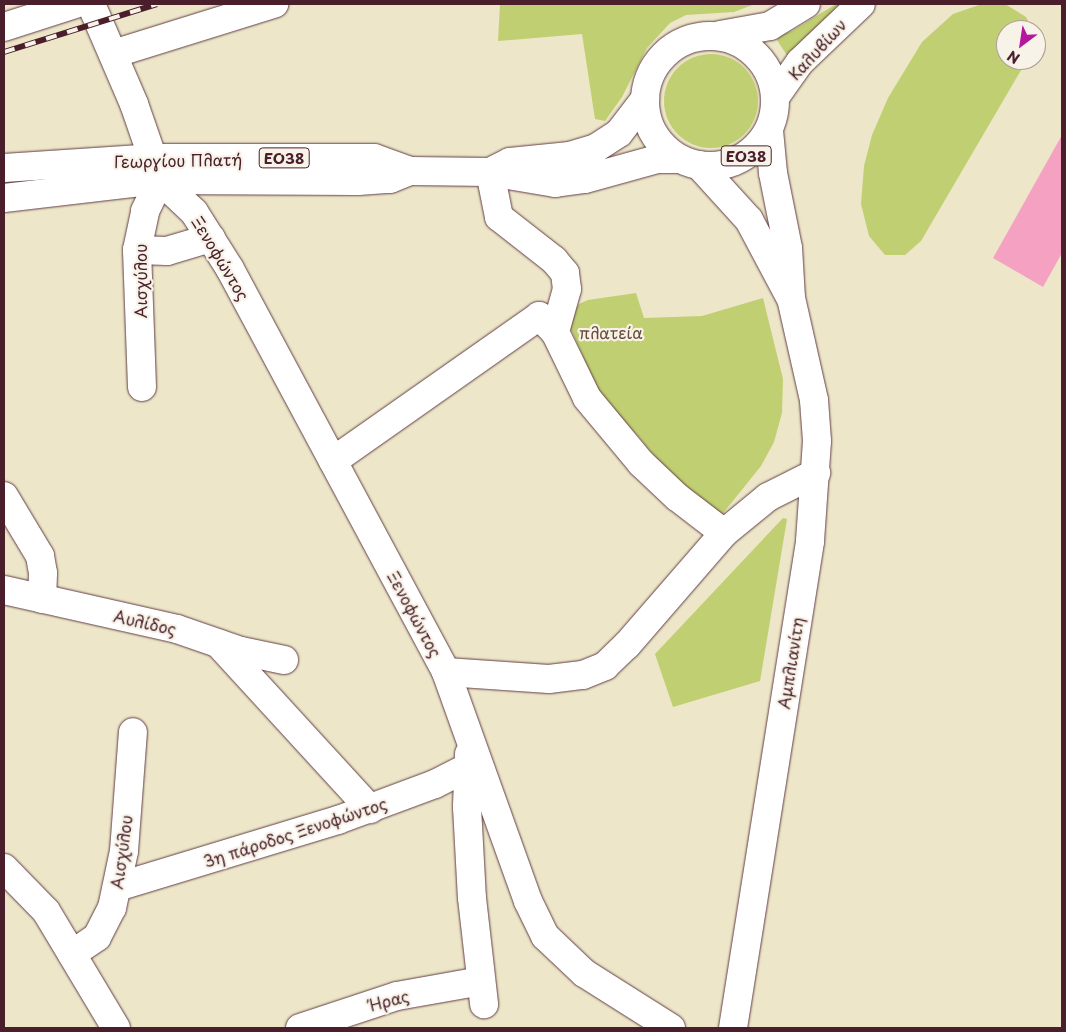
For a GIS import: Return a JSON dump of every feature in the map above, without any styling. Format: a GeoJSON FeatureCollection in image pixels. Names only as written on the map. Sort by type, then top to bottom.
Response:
{"type":"FeatureCollection","features":[{"type":"Feature","properties":{"kind":"street"},"geometry":{"type":"LineString","coordinates":[[4,27],[74,4]]}},
{"type":"Feature","properties":{"kind":"street"},"geometry":{"type":"LineString","coordinates":[[90,4],[113,54],[158,169]]}},
{"type":"Feature","properties":{"kind":"street"},"geometry":{"type":"LineString","coordinates":[[113,54],[274,4]]}},
{"type":"Feature","properties":{"kind":"street","name":"ΕΟ38"},"geometry":{"type":"LineString","coordinates":[[713,36],[736,41],[756,54],[769,73],[776,96],[769,130],[745,157],[723,165],[689,162],[654,134],[647,117],[645,99],[649,79],[666,53],[692,38],[764,28],[780,22],[806,4]]}},
{"type":"Feature","properties":{"kind":"street","name":"Καλυβίων"},"geometry":{"type":"LineString","coordinates":[[776,96],[804,58],[861,4]]}},
{"type":"Feature","properties":{"kind":"street","name":"Γεωργίου Πλατή"},"geometry":{"type":"LineString","coordinates":[[490,172],[510,162],[570,156],[596,148],[619,133],[645,99]]}},
{"type":"Feature","properties":{"kind":"street","name":"Αμπλιανίτη"},"geometry":{"type":"LineString","coordinates":[[733,1028],[810,541],[816,473],[814,400],[791,298],[788,248],[773,173],[769,130]]}},
{"type":"Feature","properties":{"kind":"street","name":"Γεωργίου Πλατή"},"geometry":{"type":"LineString","coordinates":[[4,168],[158,169],[358,181],[390,179],[410,171],[490,172],[555,183],[585,179],[657,159],[689,162]]}},
{"type":"Feature","properties":{"kind":"street","name":"Αμπλιανίτη"},"geometry":{"type":"LineString","coordinates":[[689,162],[749,220],[791,298]]}},
{"type":"Feature","properties":{"kind":"street","name":"Γεωργίου Πλατή"},"geometry":{"type":"LineString","coordinates":[[4,198],[158,169]]}},
{"type":"Feature","properties":{"kind":"street","name":"Ξενοφώντος"},"geometry":{"type":"LineString","coordinates":[[158,169],[194,212],[211,238],[446,672],[468,727],[528,901],[545,936],[584,973],[671,1028]]}},
{"type":"Feature","properties":{"kind":"street","name":"Αισχύλου"},"geometry":{"type":"LineString","coordinates":[[142,387],[137,250],[146,206],[158,169]]}},
{"type":"Feature","properties":{"kind":"street"},"geometry":{"type":"LineString","coordinates":[[490,172],[499,217],[554,260],[565,273],[567,289],[555,332]]}},
{"type":"Feature","properties":{"kind":"street"},"geometry":{"type":"LineString","coordinates":[[137,250],[167,250],[211,238]]}},
{"type":"Feature","properties":{"kind":"street"},"geometry":{"type":"LineString","coordinates":[[333,461],[539,316],[555,332],[587,398],[614,434],[677,497],[724,533]]}},
{"type":"Feature","properties":{"kind":"street"},"geometry":{"type":"LineString","coordinates":[[446,672],[549,679],[583,674],[600,668],[619,654],[724,533],[768,497],[816,473]]}},
{"type":"Feature","properties":{"kind":"street"},"geometry":{"type":"LineString","coordinates":[[4,496],[40,556],[43,573],[42,599]]}},
{"type":"Feature","properties":{"kind":"street","name":"Αυλίδος"},"geometry":{"type":"LineString","coordinates":[[4,590],[177,629],[241,651],[284,660]]}},
{"type":"Feature","properties":{"kind":"street"},"geometry":{"type":"LineString","coordinates":[[216,642],[370,809]]}},
{"type":"Feature","properties":{"kind":"street"},"geometry":{"type":"LineString","coordinates":[[468,727],[469,767]]}},
{"type":"Feature","properties":{"kind":"street","name":"Αισχύλου"},"geometry":{"type":"LineString","coordinates":[[72,954],[103,930],[117,887],[124,844],[133,732]]}},
{"type":"Feature","properties":{"kind":"street","name":"3η πάροδος Ξενοφώντος"},"geometry":{"type":"LineString","coordinates":[[117,887],[175,872],[370,809],[469,767]]}},
{"type":"Feature","properties":{"kind":"street","name":"Ήρας"},"geometry":{"type":"LineString","coordinates":[[300,1028],[397,996],[482,993],[468,825],[469,767]]}},
{"type":"Feature","properties":{"kind":"street"},"geometry":{"type":"LineString","coordinates":[[4,868],[38,902],[72,954],[116,1028]]}},
{"type":"Feature","properties":{"kind":"green space"},"geometry":{"type":"Polygon","coordinates":[[[500,4],[755,4],[734,12],[686,15],[670,23],[647,48],[622,97],[605,121],[595,119],[582,34],[498,41],[500,4]]]}},
{"type":"Feature","properties":{"kind":"green space"},"geometry":{"type":"Polygon","coordinates":[[[836,4],[851,4],[790,60],[775,37],[792,31],[836,4]]]}},
{"type":"Feature","properties":{"kind":"green space"},"geometry":{"type":"Polygon","coordinates":[[[982,4],[1005,4],[1026,17],[1028,20],[996,20],[996,70],[1021,70],[921,241],[905,255],[885,255],[869,236],[861,204],[864,166],[872,135],[888,98],[922,42],[953,14],[982,4]]]}},
{"type":"Feature","properties":{"kind":"green space"},"geometry":{"type":"Polygon","coordinates":[[[711,54],[729,58],[744,68],[754,83],[758,101],[754,119],[744,134],[729,144],[711,148],[693,144],[678,134],[668,119],[664,101],[668,83],[678,68],[693,58],[711,54]]]}},
{"type":"Feature","properties":{"kind":"green space","name":"πλατεία"},"geometry":{"type":"Polygon","coordinates":[[[636,293],[644,318],[702,316],[763,298],[783,379],[782,413],[774,442],[761,466],[720,517],[670,476],[639,437],[610,406],[605,407],[567,320],[579,304],[588,300],[636,293]]]}},
{"type":"Feature","properties":{"kind":"green space"},"geometry":{"type":"Polygon","coordinates":[[[783,518],[787,519],[760,681],[673,707],[655,654],[783,518]]]}},
{"type":"Feature","properties":{"kind":"building"},"geometry":{"type":"Polygon","coordinates":[[[1062,135],[1062,253],[1043,287],[993,258],[1062,135]]]}},
{"type":"Feature","properties":{"kind":"railway"},"geometry":{"type":"LineString","coordinates":[[4,52],[157,4]]}}]}
